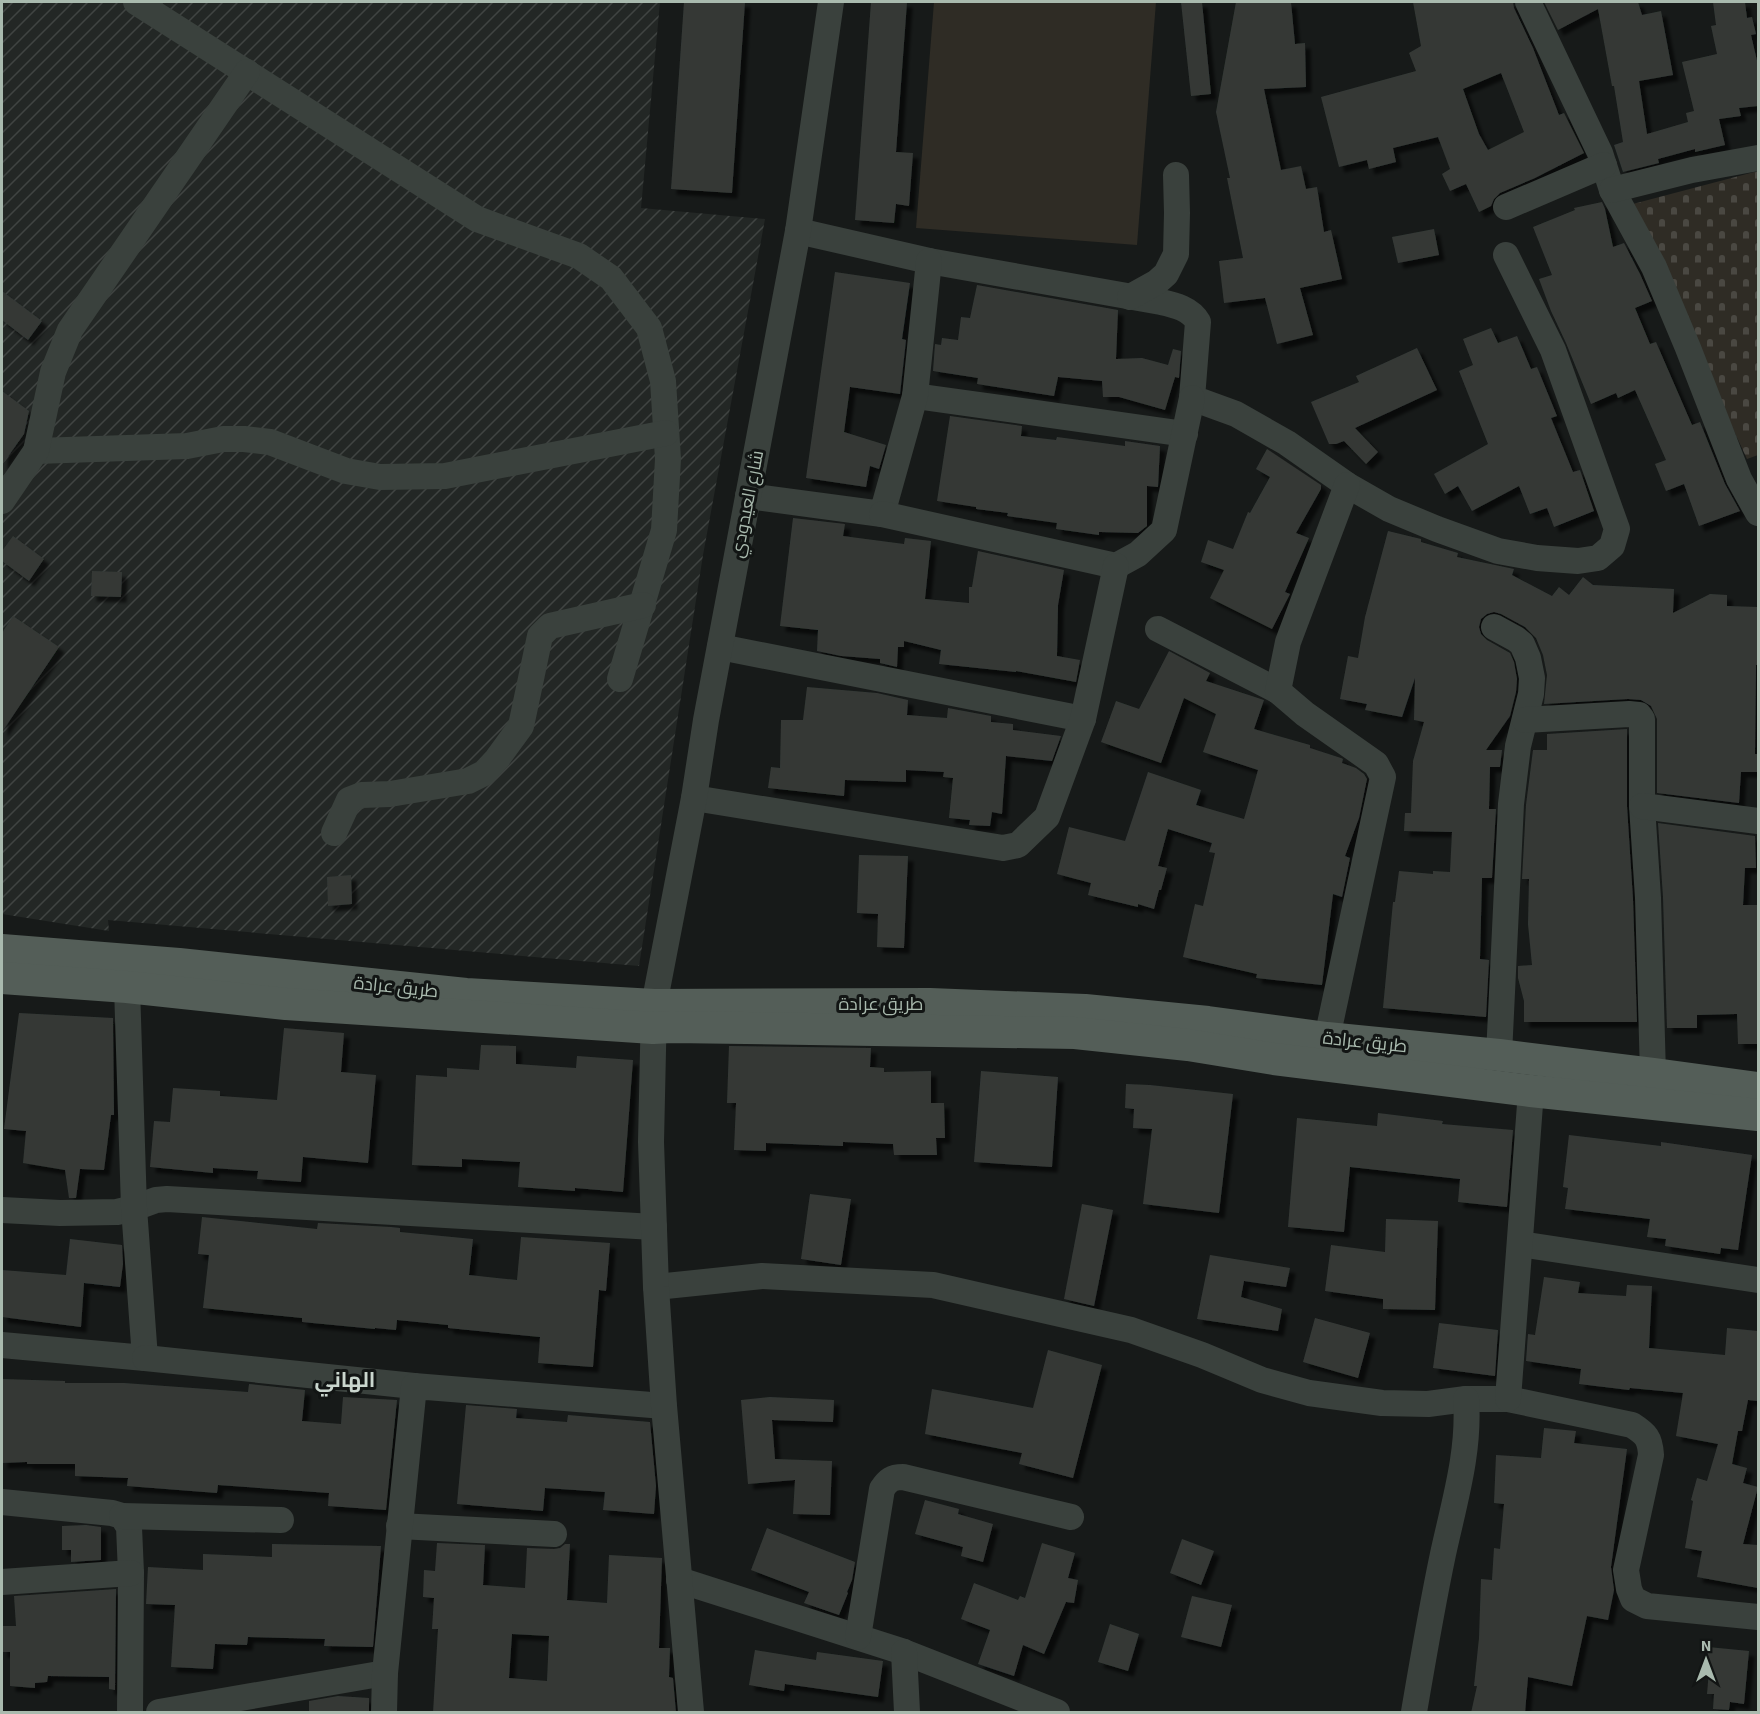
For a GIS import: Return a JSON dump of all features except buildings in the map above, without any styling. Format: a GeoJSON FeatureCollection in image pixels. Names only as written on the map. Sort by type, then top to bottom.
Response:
{"type":"FeatureCollection","features":[{"type":"Feature","properties":{"kind":"main road","name":"طريق عرادة"},"geometry":{"type":"LineString","coordinates":[[2,950],[179,964],[466,994],[653,1017],[672,1027],[1075,1034],[1188,1045],[1274,1059],[1531,1091],[1758,1115]]}},
{"type":"Feature","properties":{"kind":"main road","name":"طريق عرادة"},"geometry":{"type":"LineString","coordinates":[[2,978],[127,987],[286,1004],[653,1017],[930,1004],[1085,1010],[1499,1055],[1758,1088]]}},
{"type":"Feature","properties":{"kind":"street"},"geometry":{"type":"LineString","coordinates":[[136,2],[477,219],[579,256],[611,278],[649,328],[663,381],[668,459],[664,530],[620,679]]}},
{"type":"Feature","properties":{"kind":"street","name":"شارع العيدودي"},"geometry":{"type":"LineString","coordinates":[[691,1713],[656,1287],[651,1142],[653,1017],[798,231],[831,2]]}},
{"type":"Feature","properties":{"kind":"street"},"geometry":{"type":"LineString","coordinates":[[1528,2],[1600,153],[1612,190],[1654,267],[1739,479],[1758,513]]}},
{"type":"Feature","properties":{"kind":"street"},"geometry":{"type":"LineString","coordinates":[[2,501],[36,450],[53,372],[70,330],[247,72]]}},
{"type":"Feature","properties":{"kind":"street"},"geometry":{"type":"LineString","coordinates":[[1612,190],[1692,170],[1758,158]]}},
{"type":"Feature","properties":{"kind":"street"},"geometry":{"type":"LineString","coordinates":[[1506,207],[1604,165]]}},
{"type":"Feature","properties":{"kind":"street"},"geometry":{"type":"LineString","coordinates":[[1130,297],[1157,282],[1166,274],[1176,254],[1178,213],[1176,175]]}},
{"type":"Feature","properties":{"kind":"street"},"geometry":{"type":"LineString","coordinates":[[748,496],[882,514],[1116,566],[1138,554],[1164,530],[1192,398],[1198,321],[1193,314],[1173,304],[929,261],[798,231]]}},
{"type":"Feature","properties":{"kind":"street"},"geometry":{"type":"LineString","coordinates":[[1192,398],[1236,414],[1287,443],[1347,485],[1389,508],[1437,529],[1498,550],[1537,558],[1578,561],[1598,558],[1612,546],[1617,529],[1553,350],[1506,255]]}},
{"type":"Feature","properties":{"kind":"street"},"geometry":{"type":"LineString","coordinates":[[882,514],[915,396],[929,261]]}},
{"type":"Feature","properties":{"kind":"street"},"geometry":{"type":"LineString","coordinates":[[915,396],[1185,434]]}},
{"type":"Feature","properties":{"kind":"street"},"geometry":{"type":"LineString","coordinates":[[36,450],[187,446],[223,439],[244,439],[270,442],[345,471],[380,477],[445,476],[666,433]]}},
{"type":"Feature","properties":{"kind":"street"},"geometry":{"type":"LineString","coordinates":[[1278,691],[1288,642],[1347,485]]}},
{"type":"Feature","properties":{"kind":"street"},"geometry":{"type":"LineString","coordinates":[[694,798],[1003,848],[1018,845],[1047,817],[1083,718],[1116,566]]}},
{"type":"Feature","properties":{"kind":"street"},"geometry":{"type":"LineString","coordinates":[[334,833],[349,800],[362,795],[390,794],[468,781],[484,773],[497,759],[520,726],[540,636],[550,626],[643,605]]}},
{"type":"Feature","properties":{"kind":"street"},"geometry":{"type":"LineString","coordinates":[[1494,627],[1522,644],[1528,658],[1532,678],[1531,694],[1518,746],[1511,804],[1499,1055]]}},
{"type":"Feature","properties":{"kind":"street"},"geometry":{"type":"LineString","coordinates":[[1158,629],[1278,691],[1305,714],[1376,764],[1383,777],[1327,1038]]}},
{"type":"Feature","properties":{"kind":"street"},"geometry":{"type":"LineString","coordinates":[[720,647],[1083,718]]}},
{"type":"Feature","properties":{"kind":"street"},"geometry":{"type":"LineString","coordinates":[[1525,720],[1629,714],[1640,716],[1643,723],[1642,806],[1648,898],[1653,1074]]}},
{"type":"Feature","properties":{"kind":"street"},"geometry":{"type":"LineString","coordinates":[[1642,806],[1758,821]]}},
{"type":"Feature","properties":{"kind":"street"},"geometry":{"type":"LineString","coordinates":[[127,987],[134,1208],[145,1358]]}},
{"type":"Feature","properties":{"kind":"street"},"geometry":{"type":"LineString","coordinates":[[1508,1399],[1531,1091]]}},
{"type":"Feature","properties":{"kind":"street"},"geometry":{"type":"LineString","coordinates":[[2,1210],[60,1213],[117,1212],[156,1200],[173,1199],[654,1227]]}},
{"type":"Feature","properties":{"kind":"street"},"geometry":{"type":"LineString","coordinates":[[1520,1244],[1758,1280]]}},
{"type":"Feature","properties":{"kind":"street"},"geometry":{"type":"LineString","coordinates":[[656,1287],[762,1276],[933,1285],[1131,1330],[1202,1355],[1262,1380],[1309,1393],[1382,1403],[1428,1404],[1466,1399],[1508,1399],[1632,1425],[1645,1433],[1651,1444],[1651,1455],[1626,1570],[1633,1599],[1647,1606],[1758,1617]]}},
{"type":"Feature","properties":{"kind":"street"},"geometry":{"type":"LineString","coordinates":[[2,1345],[414,1386],[664,1406]]}},
{"type":"Feature","properties":{"kind":"street"},"geometry":{"type":"LineString","coordinates":[[384,1713],[385,1673],[414,1386]]}},
{"type":"Feature","properties":{"kind":"street"},"geometry":{"type":"LineString","coordinates":[[1414,1713],[1435,1591],[1467,1439],[1466,1399]]}},
{"type":"Feature","properties":{"kind":"street"},"geometry":{"type":"LineString","coordinates":[[858,1637],[882,1489],[888,1480],[903,1477],[1071,1517]]}},
{"type":"Feature","properties":{"kind":"street"},"geometry":{"type":"LineString","coordinates":[[2,1502],[123,1516],[281,1520]]}},
{"type":"Feature","properties":{"kind":"street"},"geometry":{"type":"LineString","coordinates":[[123,1516],[129,1527],[131,1573],[130,1713]]}},
{"type":"Feature","properties":{"kind":"street"},"geometry":{"type":"LineString","coordinates":[[399,1526],[554,1534]]}},
{"type":"Feature","properties":{"kind":"street"},"geometry":{"type":"LineString","coordinates":[[2,1582],[131,1573]]}},
{"type":"Feature","properties":{"kind":"street"},"geometry":{"type":"LineString","coordinates":[[679,1580],[904,1652],[1057,1713]]}},
{"type":"Feature","properties":{"kind":"street"},"geometry":{"type":"LineString","coordinates":[[904,1652],[907,1713]]}},
{"type":"Feature","properties":{"kind":"street"},"geometry":{"type":"LineString","coordinates":[[159,1713],[385,1673]]}},
{"type":"Feature","properties":{"kind":"shaded area"},"geometry":{"type":"Polygon","coordinates":[[[2,2],[660,2],[641,208],[765,219],[703,555],[639,966],[108,920],[109,931],[2,914],[2,2]]]}},
{"type":"Feature","properties":{"kind":"green space"},"geometry":{"type":"Polygon","coordinates":[[[934,2],[1156,2],[1137,245],[916,228],[934,2]]]}},
{"type":"Feature","properties":{"kind":"green space"},"geometry":{"type":"Polygon","coordinates":[[[1758,171],[1758,455],[1747,459],[1629,205],[1758,171]]]}},
{"type":"Feature","properties":{"kind":"district","name":"الهاني"},"geometry":{"type":"Point","coordinates":[345,1380]}}]}
